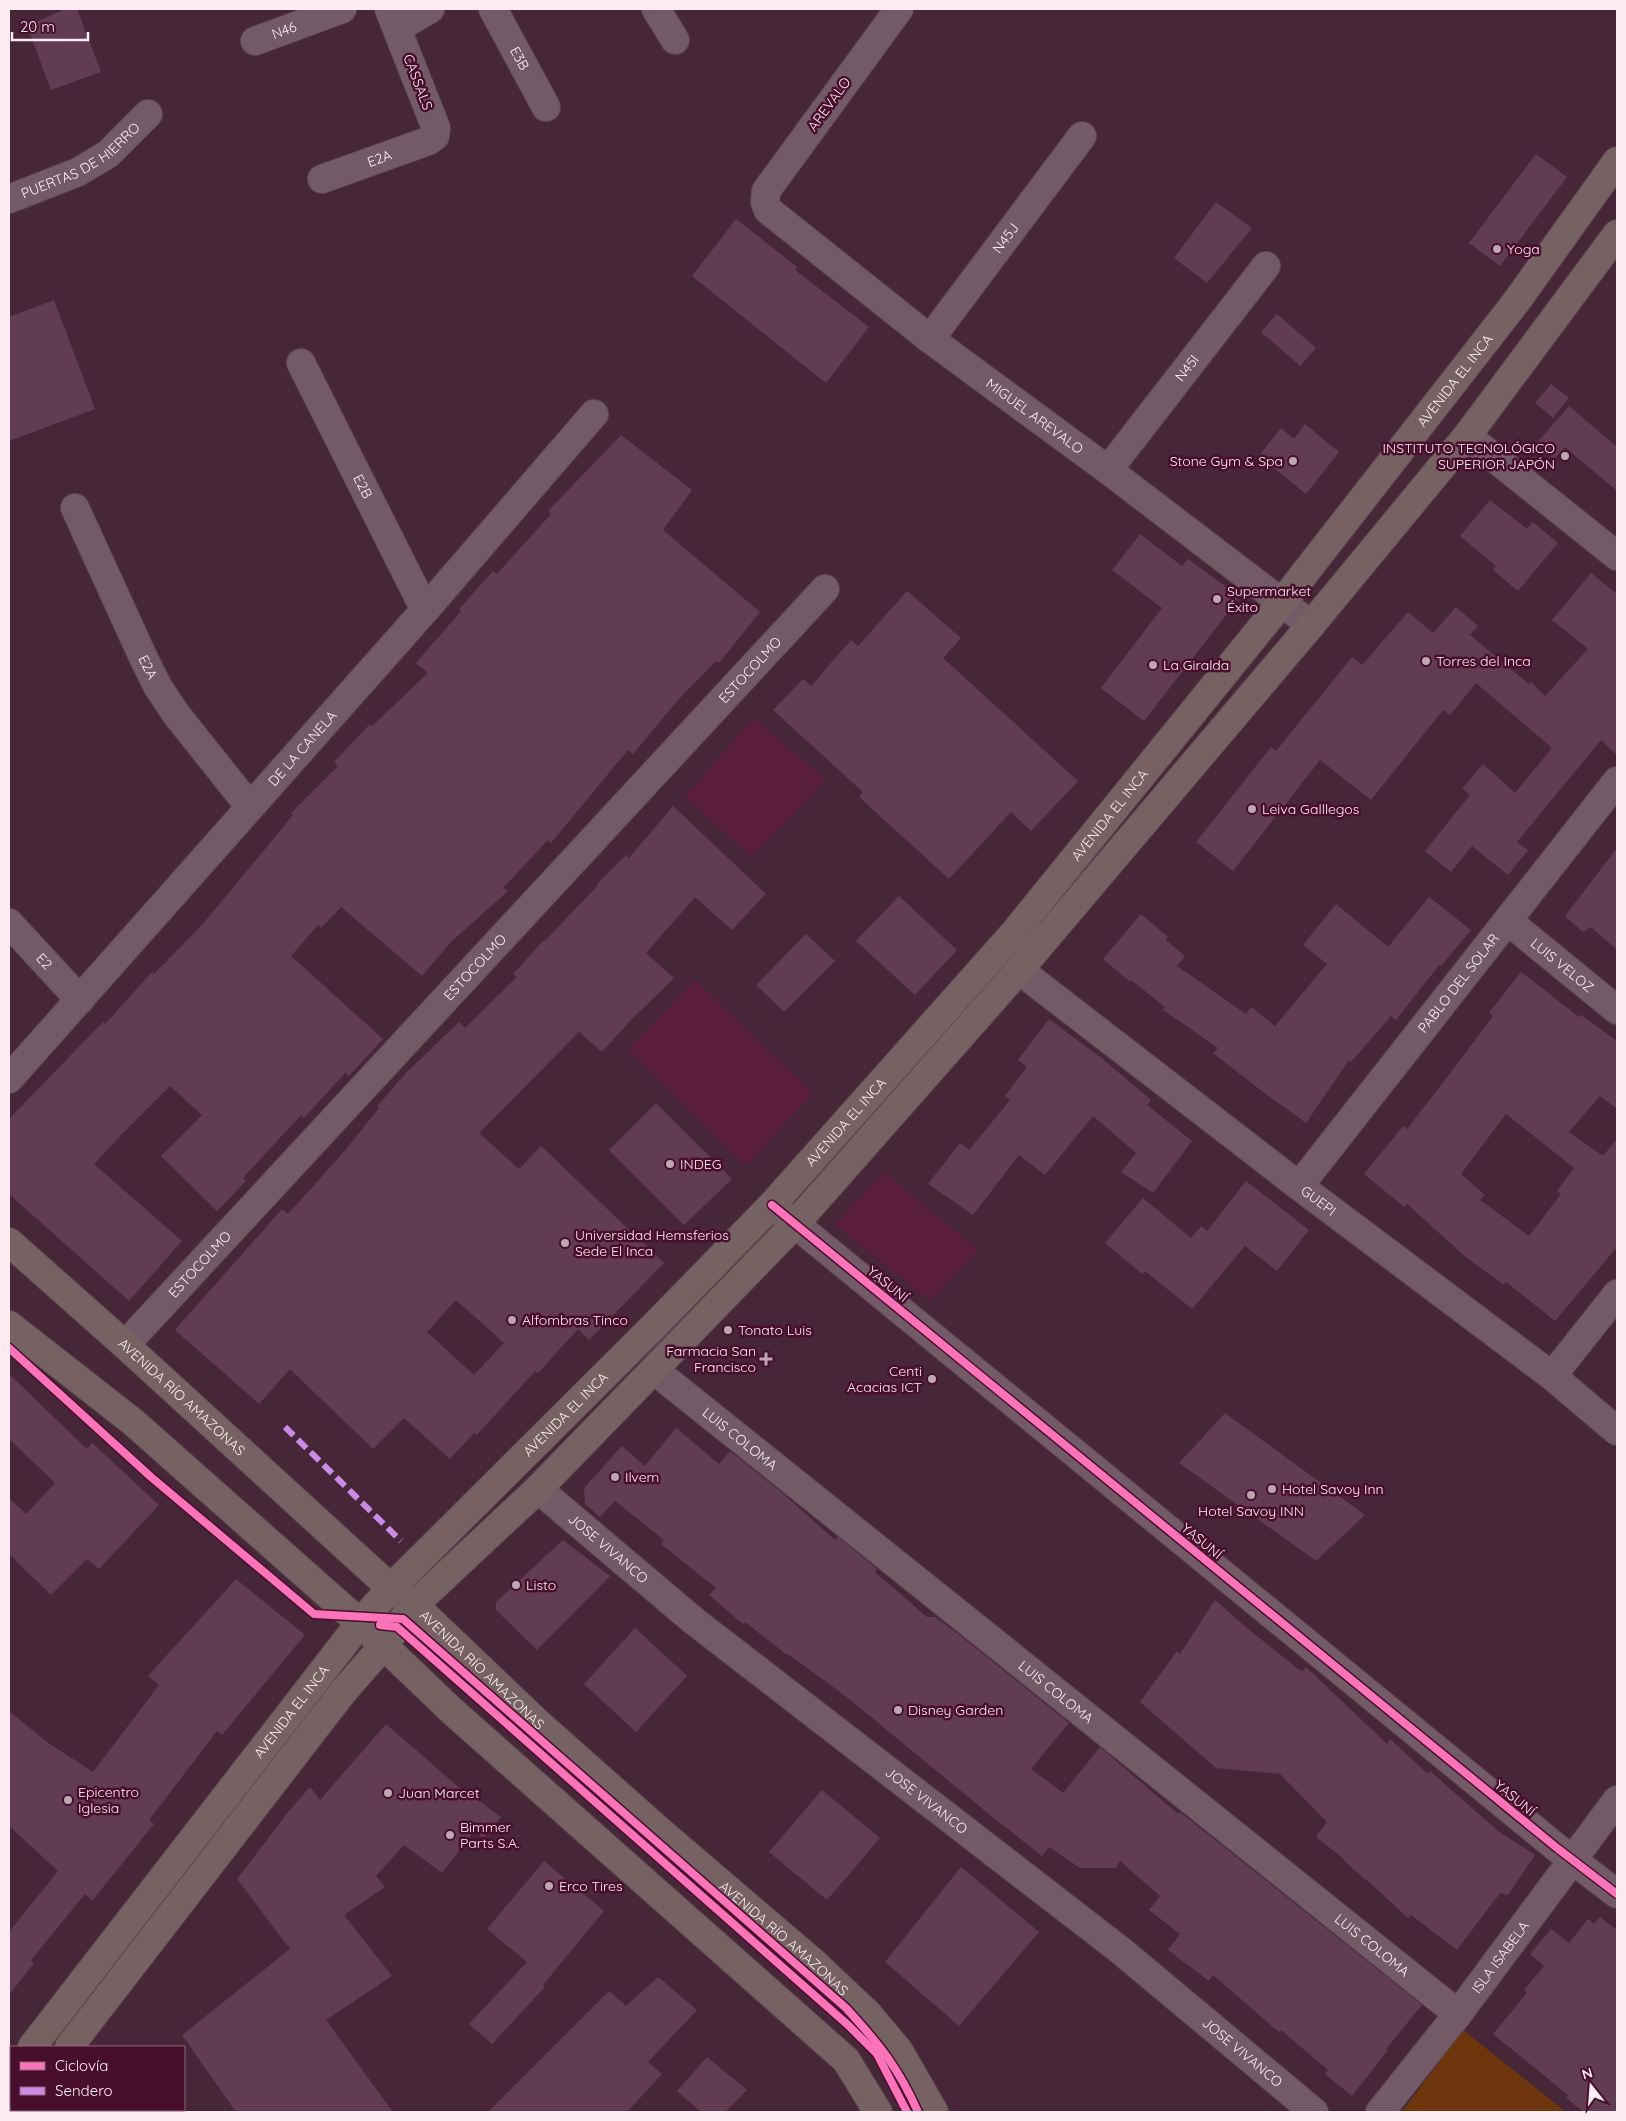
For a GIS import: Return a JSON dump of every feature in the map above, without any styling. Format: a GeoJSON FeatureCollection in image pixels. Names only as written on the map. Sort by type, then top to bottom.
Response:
{"type":"FeatureCollection","features":[{"type":"Feature","properties":{"kind":"main road","name":"AVENIDA EL INCA"},"geometry":{"type":"LineString","coordinates":[[33,2046],[360,1623],[391,1588],[656,1324],[772,1204],[1014,933],[1283,602],[1516,302],[1617,162]]}},
{"type":"Feature","properties":{"kind":"main road","name":"AVENIDA EL INCA"},"geometry":{"type":"LineString","coordinates":[[70,2046],[342,1693],[383,1646],[414,1605],[538,1489],[795,1224],[1019,970],[1311,625],[1467,436],[1617,234]]}},
{"type":"Feature","properties":{"kind":"main road","name":"AVENIDA RÍO AMAZONAS"},"geometry":{"type":"LineString","coordinates":[[9,1242],[125,1345],[391,1588],[414,1605],[540,1724],[662,1833],[814,1963],[868,2014],[899,2051],[934,2112]]}},
{"type":"Feature","properties":{"kind":"main road"},"geometry":{"type":"LineString","coordinates":[[9,1325],[133,1422],[360,1623],[452,1711],[846,2060],[878,2112]]}},
{"type":"Feature","properties":{"kind":"street","name":"N46"},"geometry":{"type":"LineString","coordinates":[[255,41],[342,9]]}},
{"type":"Feature","properties":{"kind":"street"},"geometry":{"type":"LineString","coordinates":[[393,18],[430,9]]}},
{"type":"Feature","properties":{"kind":"street","name":"E3B"},"geometry":{"type":"LineString","coordinates":[[493,9],[546,107]]}},
{"type":"Feature","properties":{"kind":"street"},"geometry":{"type":"LineString","coordinates":[[656,9],[675,40]]}},
{"type":"Feature","properties":{"kind":"street","name":"AREVALO"},"geometry":{"type":"LineString","coordinates":[[765,202],[766,191],[899,9]]}},
{"type":"Feature","properties":{"kind":"street","name":"CASSALS"},"geometry":{"type":"LineString","coordinates":[[393,18],[436,128],[435,136]]}},
{"type":"Feature","properties":{"kind":"street","name":"PUERTAS DE HIERRO"},"geometry":{"type":"LineString","coordinates":[[9,200],[78,172],[108,154],[148,114]]}},
{"type":"Feature","properties":{"kind":"street","name":"E2A"},"geometry":{"type":"LineString","coordinates":[[322,179],[428,141],[435,136]]}},
{"type":"Feature","properties":{"kind":"street","name":"N45J"},"geometry":{"type":"LineString","coordinates":[[930,339],[1082,136]]}},
{"type":"Feature","properties":{"kind":"street","name":"MIGUEL AREVALO"},"geometry":{"type":"LineString","coordinates":[[765,202],[768,210],[930,339],[1108,470],[1311,625]]}},
{"type":"Feature","properties":{"kind":"street","name":"N45I"},"geometry":{"type":"LineString","coordinates":[[1108,470],[1266,266]]}},
{"type":"Feature","properties":{"kind":"street","name":"E2B"},"geometry":{"type":"LineString","coordinates":[[301,363],[425,610]]}},
{"type":"Feature","properties":{"kind":"street","name":"DE LA CANELA"},"geometry":{"type":"LineString","coordinates":[[9,1079],[425,610],[594,414]]}},
{"type":"Feature","properties":{"kind":"street"},"geometry":{"type":"LineString","coordinates":[[1467,436],[1617,556]]}},
{"type":"Feature","properties":{"kind":"street","name":"E2A"},"geometry":{"type":"LineString","coordinates":[[75,508],[158,687],[176,714],[250,807]]}},
{"type":"Feature","properties":{"kind":"street","name":"ESTOCOLMO"},"geometry":{"type":"LineString","coordinates":[[125,1345],[825,589]]}},
{"type":"Feature","properties":{"kind":"street","name":"PABLO DEL SOLAR"},"geometry":{"type":"LineString","coordinates":[[1299,1186],[1617,781]]}},
{"type":"Feature","properties":{"kind":"street","name":"LUIS VELOZ"},"geometry":{"type":"LineString","coordinates":[[1508,921],[1617,1010]]}},
{"type":"Feature","properties":{"kind":"street","name":"E2"},"geometry":{"type":"LineString","coordinates":[[9,924],[80,1000]]}},
{"type":"Feature","properties":{"kind":"street","name":"GUEPI"},"geometry":{"type":"LineString","coordinates":[[1019,970],[1299,1186],[1552,1376],[1617,1431]]}},
{"type":"Feature","properties":{"kind":"street","name":"YASUNÍ"},"geometry":{"type":"LineString","coordinates":[[772,1204],[1572,1860],[1617,1894]]}},
{"type":"Feature","properties":{"kind":"street"},"geometry":{"type":"LineString","coordinates":[[1552,1376],[1617,1294]]}},
{"type":"Feature","properties":{"kind":"street","name":"LUIS COLOMA"},"geometry":{"type":"LineString","coordinates":[[654,1370],[1458,2014]]}},
{"type":"Feature","properties":{"kind":"street","name":"JOSE VIVANCO"},"geometry":{"type":"LineString","coordinates":[[538,1489],[694,1621],[1120,1950],[1314,2112]]}},
{"type":"Feature","properties":{"kind":"street","name":"ISLA ISABELA"},"geometry":{"type":"LineString","coordinates":[[1380,2112],[1458,2014],[1617,1800]]}},
{"type":"Feature","properties":{"kind":"shaded area"},"geometry":{"type":"Polygon","coordinates":[[[754,718],[826,780],[752,857],[685,796],[754,718]]]}},
{"type":"Feature","properties":{"kind":"shaded area"},"geometry":{"type":"Polygon","coordinates":[[[695,980],[813,1093],[746,1166],[628,1050],[695,980]]]}},
{"type":"Feature","properties":{"kind":"shaded area"},"geometry":{"type":"Polygon","coordinates":[[[884,1172],[978,1250],[930,1301],[835,1224],[884,1172]]]}},
{"type":"Feature","properties":{"kind":"shaded area"},"geometry":{"type":"Polygon","coordinates":[[[1463,2030],[1566,2112],[1402,2112],[1463,2030]]]}},
{"type":"Feature","properties":{"kind":"building"},"geometry":{"type":"Polygon","coordinates":[[[65,9],[77,9],[101,72],[51,90],[27,26],[65,9]]]}},
{"type":"Feature","properties":{"kind":"building"},"geometry":{"type":"Polygon","coordinates":[[[1536,154],[1567,177],[1500,266],[1469,243],[1536,154]]]}},
{"type":"Feature","properties":{"kind":"building"},"geometry":{"type":"Polygon","coordinates":[[[1216,202],[1252,228],[1207,283],[1174,258],[1216,202]]]}},
{"type":"Feature","properties":{"kind":"building"},"geometry":{"type":"Polygon","coordinates":[[[736,219],[797,267],[795,270],[869,327],[826,383],[692,276],[736,219]]]}},
{"type":"Feature","properties":{"kind":"building"},"geometry":{"type":"Polygon","coordinates":[[[54,300],[95,409],[9,441],[9,317],[54,300]]]}},
{"type":"Feature","properties":{"kind":"building"},"geometry":{"type":"Polygon","coordinates":[[[1277,314],[1316,348],[1300,366],[1261,332],[1277,314]]]}},
{"type":"Feature","properties":{"kind":"building"},"geometry":{"type":"Polygon","coordinates":[[[1551,384],[1569,398],[1553,418],[1535,403],[1551,384]]]}},
{"type":"Feature","properties":{"kind":"building"},"geometry":{"type":"Polygon","coordinates":[[[1569,406],[1617,447],[1617,491],[1565,447],[1554,459],[1536,444],[1569,406]]]}},
{"type":"Feature","properties":{"kind":"building","name":"Stone Gym & Spa"},"geometry":{"type":"Polygon","coordinates":[[[1305,424],[1339,452],[1306,494],[1259,456],[1281,428],[1294,439],[1305,424]]]}},
{"type":"Feature","properties":{"kind":"building"},"geometry":{"type":"Polygon","coordinates":[[[621,435],[692,490],[663,530],[760,612],[719,663],[716,661],[678,700],[633,754],[628,750],[551,843],[548,840],[503,888],[508,891],[451,942],[422,976],[341,907],[321,928],[318,925],[291,956],[383,1039],[349,1076],[345,1073],[304,1118],[301,1115],[243,1178],[246,1181],[217,1211],[161,1156],[202,1115],[170,1086],[94,1164],[182,1241],[129,1301],[9,1194],[9,1119],[103,1022],[105,1024],[152,972],[154,974],[202,925],[293,815],[291,813],[338,766],[334,762],[370,724],[372,726],[428,673],[416,663],[461,611],[459,609],[493,571],[497,574],[551,514],[548,511],[621,435]]]}},
{"type":"Feature","properties":{"kind":"building"},"geometry":{"type":"Polygon","coordinates":[[[1490,500],[1527,529],[1533,522],[1558,543],[1518,591],[1493,570],[1496,566],[1460,536],[1490,500]]]}},
{"type":"Feature","properties":{"kind":"building"},"geometry":{"type":"Polygon","coordinates":[[[1140,534],[1182,566],[1188,559],[1240,597],[1144,721],[1101,688],[1162,608],[1112,570],[1140,534]]]}},
{"type":"Feature","properties":{"kind":"building"},"geometry":{"type":"Polygon","coordinates":[[[1591,573],[1617,594],[1617,755],[1601,740],[1517,842],[1528,850],[1508,875],[1472,846],[1451,872],[1425,851],[1470,795],[1462,789],[1483,764],[1515,793],[1552,748],[1476,683],[1450,715],[1443,710],[1371,800],[1320,760],[1233,871],[1196,842],[1271,747],[1276,751],[1352,657],[1362,665],[1408,612],[1433,633],[1456,607],[1478,626],[1470,635],[1529,684],[1531,682],[1545,696],[1588,649],[1552,620],[1591,573]]]}},
{"type":"Feature","properties":{"kind":"building"},"geometry":{"type":"Polygon","coordinates":[[[907,591],[961,638],[943,658],[1078,781],[1031,831],[1011,812],[949,879],[859,797],[863,792],[773,710],[803,679],[811,686],[851,640],[858,646],[907,591]]]}},
{"type":"Feature","properties":{"kind":"building"},"geometry":{"type":"Polygon","coordinates":[[[673,806],[766,894],[732,930],[695,897],[646,953],[674,978],[631,1020],[602,1052],[579,1032],[479,1133],[519,1169],[541,1146],[664,1263],[589,1340],[578,1329],[538,1373],[535,1371],[477,1435],[474,1433],[450,1459],[404,1418],[373,1449],[290,1369],[259,1404],[175,1330],[282,1209],[288,1214],[342,1154],[379,1108],[377,1106],[407,1072],[459,1022],[465,1028],[517,977],[513,974],[597,884],[626,855],[629,858],[673,806]],[[456,1300],[427,1332],[474,1375],[504,1343],[456,1300]]]}},
{"type":"Feature","properties":{"kind":"building"},"geometry":{"type":"Polygon","coordinates":[[[1617,848],[1617,950],[1591,927],[1583,932],[1565,916],[1617,848]]]}},
{"type":"Feature","properties":{"kind":"building"},"geometry":{"type":"Polygon","coordinates":[[[899,896],[957,950],[915,995],[856,941],[899,896]]]}},
{"type":"Feature","properties":{"kind":"building"},"geometry":{"type":"Polygon","coordinates":[[[1429,897],[1471,930],[1441,966],[1440,964],[1396,1020],[1391,1016],[1351,1062],[1349,1060],[1306,1123],[1213,1053],[1218,1048],[1163,1010],[1165,1007],[1131,980],[1130,982],[1103,959],[1141,914],[1168,937],[1166,940],[1185,956],[1177,966],[1246,1014],[1251,1007],[1275,1026],[1327,964],[1303,945],[1336,904],[1388,947],[1429,897]]]}},
{"type":"Feature","properties":{"kind":"building"},"geometry":{"type":"Polygon","coordinates":[[[806,934],[835,961],[784,1012],[756,985],[806,934]]]}},
{"type":"Feature","properties":{"kind":"building"},"geometry":{"type":"Polygon","coordinates":[[[1521,972],[1579,1017],[1581,1015],[1617,1041],[1617,1109],[1600,1096],[1569,1132],[1603,1156],[1617,1139],[1617,1247],[1555,1321],[1506,1282],[1504,1285],[1467,1258],[1407,1204],[1404,1207],[1364,1174],[1403,1126],[1407,1129],[1493,1016],[1489,1013],[1521,972]],[[1506,1114],[1461,1174],[1485,1195],[1480,1200],[1529,1236],[1561,1194],[1557,1191],[1574,1168],[1506,1114]]]}},
{"type":"Feature","properties":{"kind":"building"},"geometry":{"type":"Polygon","coordinates":[[[1049,1019],[1104,1060],[1151,1100],[1147,1105],[1192,1141],[1153,1193],[1121,1172],[1136,1153],[1093,1116],[1045,1175],[1019,1155],[973,1215],[928,1184],[960,1143],[969,1150],[1010,1100],[1005,1096],[1027,1067],[1018,1060],[1049,1019]]]}},
{"type":"Feature","properties":{"kind":"building","name":"INDEG"},"geometry":{"type":"Polygon","coordinates":[[[656,1103],[732,1179],[684,1225],[609,1150],[656,1103]]]}},
{"type":"Feature","properties":{"kind":"building"},"geometry":{"type":"Polygon","coordinates":[[[1246,1181],[1309,1230],[1277,1271],[1245,1246],[1192,1309],[1145,1271],[1142,1274],[1105,1243],[1143,1198],[1191,1238],[1201,1226],[1207,1231],[1246,1181]]]}},
{"type":"Feature","properties":{"kind":"building"},"geometry":{"type":"Polygon","coordinates":[[[9,1374],[87,1449],[92,1443],[159,1505],[99,1569],[87,1559],[51,1595],[9,1554],[9,1498],[26,1514],[55,1483],[9,1439],[9,1374]]]}},
{"type":"Feature","properties":{"kind":"building","name":"Hotel Savoy Inn"},"geometry":{"type":"Polygon","coordinates":[[[1225,1413],[1365,1515],[1316,1561],[1179,1463],[1225,1413]]]}},
{"type":"Feature","properties":{"kind":"building"},"geometry":{"type":"Polygon","coordinates":[[[676,1428],[719,1464],[730,1451],[781,1492],[835,1540],[838,1537],[877,1569],[875,1572],[927,1617],[935,1617],[957,1633],[1069,1723],[1031,1769],[1063,1793],[1100,1747],[1178,1814],[1180,1812],[1422,2005],[1386,2049],[1388,2050],[1352,2096],[1325,2074],[1328,2070],[1281,2030],[1279,2032],[1213,1975],[1209,1981],[1168,1950],[1180,1934],[1149,1910],[1160,1896],[1120,1861],[1116,1868],[1080,1868],[1049,1847],[1042,1856],[848,1698],[787,1655],[745,1622],[743,1624],[709,1595],[716,1588],[661,1544],[664,1540],[615,1501],[600,1517],[585,1504],[584,1488],[622,1446],[645,1466],[676,1428]]]}},
{"type":"Feature","properties":{"kind":"building","name":"Listo"},"geometry":{"type":"Polygon","coordinates":[[[563,1540],[610,1576],[537,1650],[496,1610],[496,1602],[563,1540]]]}},
{"type":"Feature","properties":{"kind":"building"},"geometry":{"type":"Polygon","coordinates":[[[236,1579],[305,1635],[222,1735],[217,1731],[149,1820],[154,1824],[92,1901],[85,1894],[31,1960],[34,1963],[9,1995],[9,1932],[58,1871],[9,1826],[9,1711],[47,1742],[93,1772],[159,1685],[148,1676],[236,1579]]]}},
{"type":"Feature","properties":{"kind":"building"},"geometry":{"type":"Polygon","coordinates":[[[1215,1600],[1302,1672],[1306,1667],[1387,1744],[1390,1739],[1428,1774],[1430,1771],[1498,1831],[1535,1855],[1508,1895],[1500,1893],[1457,1950],[1411,1915],[1408,1918],[1344,1859],[1316,1837],[1327,1822],[1280,1774],[1216,1768],[1140,1702],[1177,1651],[1180,1654],[1215,1600]]]}},
{"type":"Feature","properties":{"kind":"building"},"geometry":{"type":"Polygon","coordinates":[[[635,1628],[687,1676],[636,1732],[584,1684],[635,1628]]]}},
{"type":"Feature","properties":{"kind":"building"},"geometry":{"type":"Polygon","coordinates":[[[386,1724],[462,1790],[501,1817],[484,1838],[474,1831],[442,1873],[404,1845],[376,1876],[385,1887],[344,1915],[392,1976],[326,2020],[393,2112],[236,2112],[182,2035],[290,1949],[237,1879],[289,1811],[310,1787],[320,1800],[386,1724]]]}},
{"type":"Feature","properties":{"kind":"building"},"geometry":{"type":"Polygon","coordinates":[[[822,1790],[880,1838],[827,1900],[769,1852],[822,1790]]]}},
{"type":"Feature","properties":{"kind":"building","name":"Erco Tires"},"geometry":{"type":"Polygon","coordinates":[[[544,1861],[604,1911],[543,1985],[545,1987],[492,2044],[469,2024],[527,1962],[487,1929],[544,1861]]]}},
{"type":"Feature","properties":{"kind":"building"},"geometry":{"type":"Polygon","coordinates":[[[961,1867],[1039,1932],[959,2026],[885,1962],[961,1867]]]}},
{"type":"Feature","properties":{"kind":"building"},"geometry":{"type":"Polygon","coordinates":[[[1600,1917],[1617,1930],[1617,2112],[1584,2112],[1566,2098],[1568,2095],[1493,2034],[1527,1993],[1524,1990],[1544,1966],[1530,1954],[1551,1929],[1569,1943],[1588,1919],[1594,1924],[1600,1917]]]}},
{"type":"Feature","properties":{"kind":"building"},"geometry":{"type":"Polygon","coordinates":[[[658,1977],[697,2010],[648,2062],[662,2074],[627,2112],[488,2112],[609,1991],[626,2006],[658,1977]]]}},
{"type":"Feature","properties":{"kind":"building"},"geometry":{"type":"Polygon","coordinates":[[[707,2057],[747,2090],[725,2112],[701,2112],[677,2091],[707,2057]]]}},
{"type":"Feature","properties":{"kind":"marked path"},"geometry":{"type":"LineString","coordinates":[[285,1427],[401,1541]]}},
{"type":"Feature","properties":{"kind":"cycle path"},"geometry":{"type":"LineString","coordinates":[[772,1205],[1557,1848],[1617,1894]]}},
{"type":"Feature","properties":{"kind":"cycle path"},"geometry":{"type":"LineString","coordinates":[[9,1348],[151,1477],[314,1614],[403,1619],[846,2008],[887,2057],[911,2096],[918,2112]]}},
{"type":"Feature","properties":{"kind":"cycle path"},"geometry":{"type":"LineString","coordinates":[[380,1625],[397,1627],[848,2025],[877,2054],[907,2112]]}},
{"type":"Feature","properties":{"kind":"place","name":"Yoga"},"geometry":{"type":"Point","coordinates":[1497,249]}},
{"type":"Feature","properties":{"kind":"place","name":"INSTITUTO TECNOLÓGICO SUPERIOR JAPÓN"},"geometry":{"type":"Point","coordinates":[1565,456]}},
{"type":"Feature","properties":{"kind":"place","name":"Stone Gym & Spa"},"geometry":{"type":"Point","coordinates":[1293,461]}},
{"type":"Feature","properties":{"kind":"place","name":"Supermarket Éxito"},"geometry":{"type":"Point","coordinates":[1217,599]}},
{"type":"Feature","properties":{"kind":"place","name":"Torres del Inca"},"geometry":{"type":"Point","coordinates":[1426,661]}},
{"type":"Feature","properties":{"kind":"place","name":"La Giralda"},"geometry":{"type":"Point","coordinates":[1153,665]}},
{"type":"Feature","properties":{"kind":"place","name":"Leiva Galllegos"},"geometry":{"type":"Point","coordinates":[1252,809]}},
{"type":"Feature","properties":{"kind":"place","name":"INDEG"},"geometry":{"type":"Point","coordinates":[670,1164]}},
{"type":"Feature","properties":{"kind":"place","name":"Universidad Hemsferios Sede El Inca"},"geometry":{"type":"Point","coordinates":[565,1243]}},
{"type":"Feature","properties":{"kind":"place","name":"Alfombras Tinco"},"geometry":{"type":"Point","coordinates":[512,1320]}},
{"type":"Feature","properties":{"kind":"place","name":"Tonato Luis"},"geometry":{"type":"Point","coordinates":[728,1330]}},
{"type":"Feature","properties":{"kind":"place","name":"Farmacia San Francisco"},"geometry":{"type":"Point","coordinates":[766,1359]}},
{"type":"Feature","properties":{"kind":"place","name":"Centi Acacias ICT"},"geometry":{"type":"Point","coordinates":[932,1379]}},
{"type":"Feature","properties":{"kind":"place","name":"Ilvem"},"geometry":{"type":"Point","coordinates":[615,1477]}},
{"type":"Feature","properties":{"kind":"place","name":"Hotel Savoy Inn"},"geometry":{"type":"Point","coordinates":[1272,1489]}},
{"type":"Feature","properties":{"kind":"place","name":"Hotel Savoy INN"},"geometry":{"type":"Point","coordinates":[1251,1495]}},
{"type":"Feature","properties":{"kind":"place","name":"Listo"},"geometry":{"type":"Point","coordinates":[516,1585]}},
{"type":"Feature","properties":{"kind":"place","name":"Disney Garden"},"geometry":{"type":"Point","coordinates":[898,1710]}},
{"type":"Feature","properties":{"kind":"place","name":"Juan Marcet"},"geometry":{"type":"Point","coordinates":[388,1793]}},
{"type":"Feature","properties":{"kind":"place","name":"Epicentro Iglesia"},"geometry":{"type":"Point","coordinates":[68,1800]}},
{"type":"Feature","properties":{"kind":"place","name":"Bimmer Parts S.A."},"geometry":{"type":"Point","coordinates":[450,1835]}},
{"type":"Feature","properties":{"kind":"place","name":"Erco Tires"},"geometry":{"type":"Point","coordinates":[549,1886]}}]}
